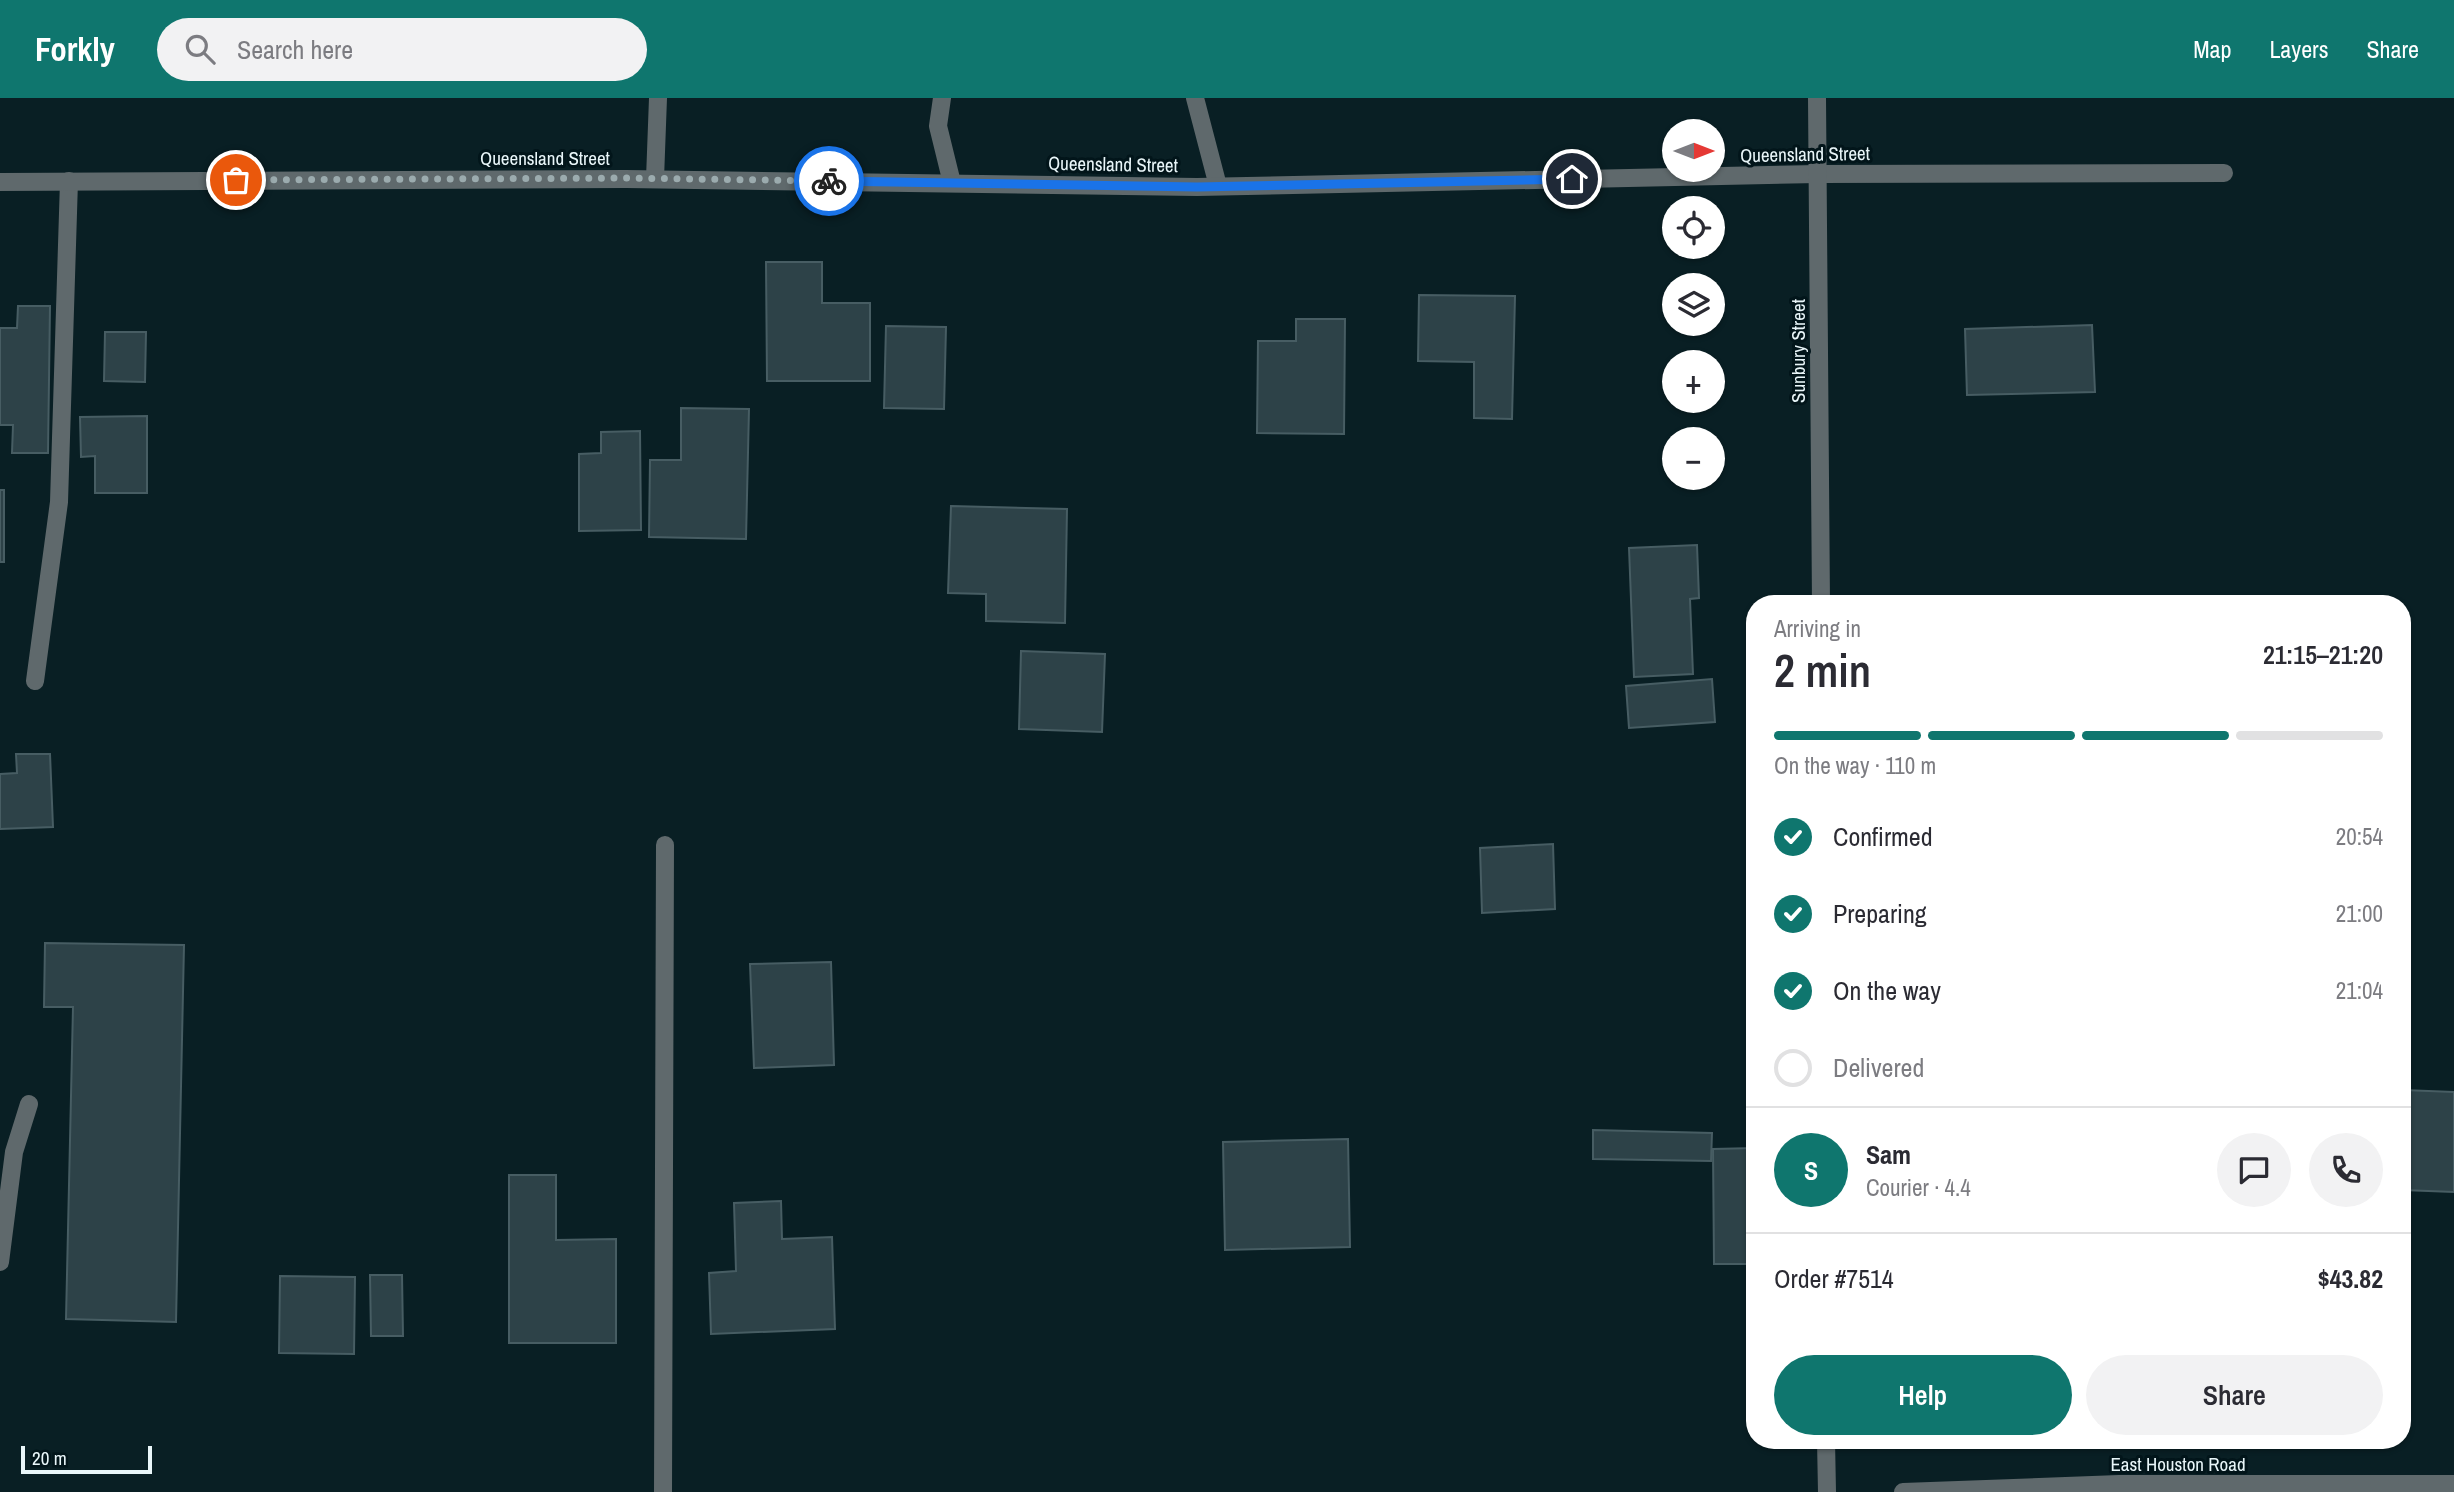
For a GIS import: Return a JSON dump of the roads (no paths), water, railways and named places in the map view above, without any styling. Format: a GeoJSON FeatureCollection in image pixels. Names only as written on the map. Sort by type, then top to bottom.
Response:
{"type":"FeatureCollection","features":[{"type":"Feature","properties":{"kind":"street"},"geometry":{"type":"LineString","coordinates":[[655,179],[659,98]]}},
{"type":"Feature","properties":{"kind":"street"},"geometry":{"type":"LineString","coordinates":[[942,98],[938,126],[952,183]]}},
{"type":"Feature","properties":{"kind":"street"},"geometry":{"type":"LineString","coordinates":[[1195,98],[1218,186]]}},
{"type":"Feature","properties":{"kind":"street","name":"Sunbury Street"},"geometry":{"type":"LineString","coordinates":[[1817,98],[1821,595]]}},
{"type":"Feature","properties":{"kind":"street","name":"Queensland Street"},"geometry":{"type":"LineString","coordinates":[[0,181],[655,179],[1218,186],[1818,174],[2224,173]]}},
{"type":"Feature","properties":{"kind":"street"},"geometry":{"type":"LineString","coordinates":[[35,681],[59,502],[69,181]]}},
{"type":"Feature","properties":{"kind":"street"},"geometry":{"type":"LineString","coordinates":[[663,1492],[665,845]]}},
{"type":"Feature","properties":{"kind":"street"},"geometry":{"type":"LineString","coordinates":[[0,1262],[14,1152],[29,1104]]}},
{"type":"Feature","properties":{"kind":"street"},"geometry":{"type":"LineString","coordinates":[[1826,1449],[1827,1492]]}},
{"type":"Feature","properties":{"kind":"street","name":"East Houston Road"},"geometry":{"type":"LineString","coordinates":[[1903,1492],[2119,1485],[2454,1483]]}}]}
